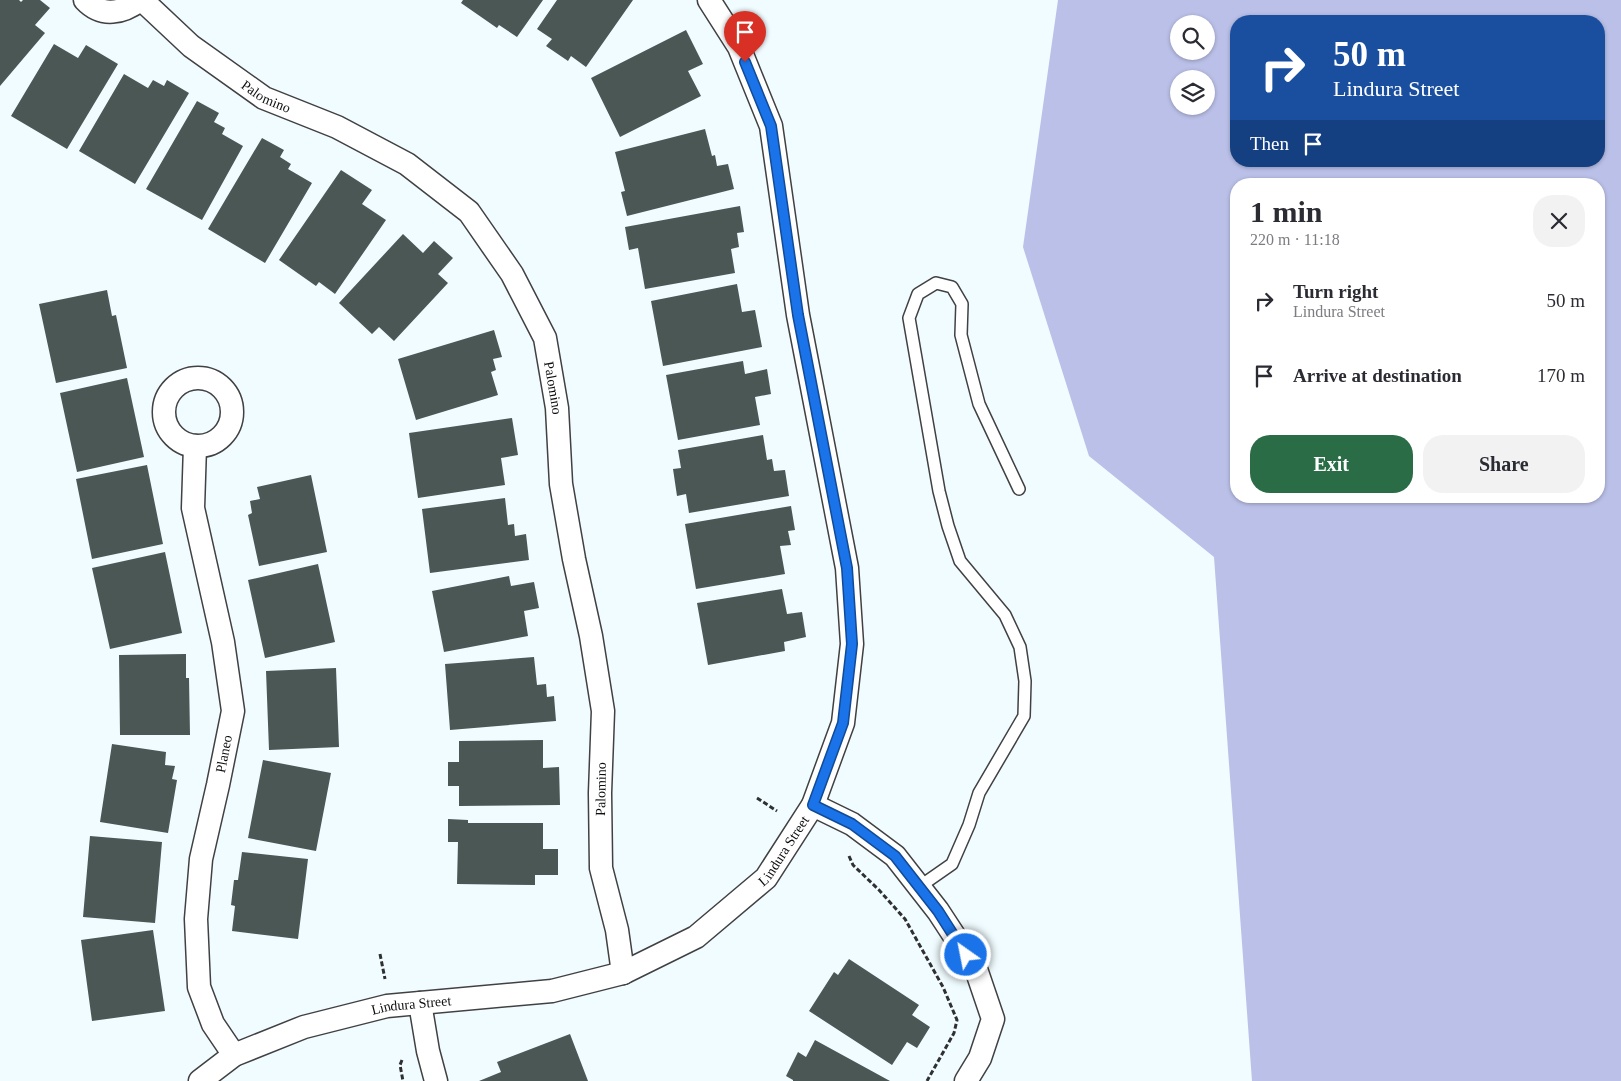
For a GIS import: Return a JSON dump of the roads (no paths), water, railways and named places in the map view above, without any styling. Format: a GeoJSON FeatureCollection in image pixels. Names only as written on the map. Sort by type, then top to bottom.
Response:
{"type":"FeatureCollection","features":[{"type":"Feature","properties":{"kind":"street","name":"Palomino"},"geometry":{"type":"LineString","coordinates":[[85,0],[100,10],[115,12],[130,8],[141,0],[191,46],[264,98],[337,126],[407,164],[469,212],[512,274],[546,338],[558,408],[561,484],[574,559],[591,636],[603,711],[600,793],[601,868],[617,930],[623,973]]}},
{"type":"Feature","properties":{"kind":"street","name":"Lindura Street"},"geometry":{"type":"LineString","coordinates":[[200,1081],[234,1056],[304,1027],[387,1006],[552,991],[623,973],[696,937],[766,878],[813,805],[843,723],[852,644],[847,568],[798,315],[771,126],[739,46],[709,0]]}},
{"type":"Feature","properties":{"kind":"street","name":"Planeo"},"geometry":{"type":"LineString","coordinates":[[194,446],[193,508],[224,642],[233,712],[201,859],[196,919],[199,987],[213,1024],[234,1056]]}},
{"type":"Feature","properties":{"kind":"street"},"geometry":{"type":"LineString","coordinates":[[813,805],[852,824],[895,856],[938,911],[976,969],[993,1019],[980,1058],[966,1081]]}},
{"type":"Feature","properties":{"kind":"street"},"geometry":{"type":"LineString","coordinates":[[420,1003],[428,1052],[436,1081]]}},
{"type":"Feature","properties":{"kind":"lane"},"geometry":{"type":"LineString","coordinates":[[919,888],[952,864],[969,824],[979,793],[1024,716],[1025,681],[1020,647],[1005,615],[960,561],[939,491],[909,318],[918,294],[936,283],[952,287],[962,304],[961,335],[979,404],[1019,488]]}}]}
